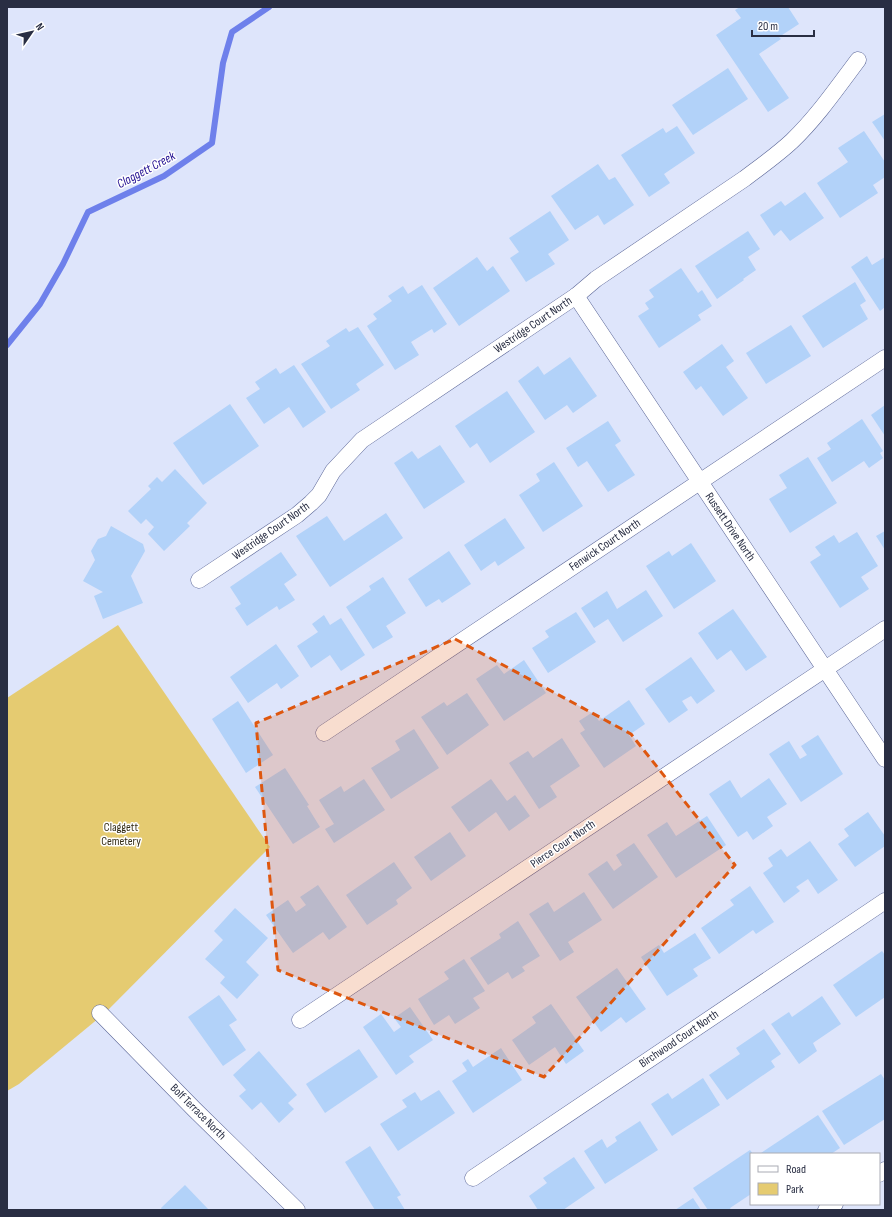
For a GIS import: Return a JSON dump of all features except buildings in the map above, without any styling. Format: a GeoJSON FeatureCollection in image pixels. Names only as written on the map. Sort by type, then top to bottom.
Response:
{"type":"FeatureCollection","features":[{"type":"Feature","properties":{"kind":"street","name":"Westridge Court North"},"geometry":{"type":"LineString","coordinates":[[199,580],[297,515],[311,503],[319,495],[333,471],[362,440],[576,296],[596,279],[744,179],[768,161],[792,140],[818,113],[858,60]]}},
{"type":"Feature","properties":{"kind":"street","name":"Russett Drive North"},"geometry":{"type":"LineString","coordinates":[[576,296],[885,759]]}},
{"type":"Feature","properties":{"kind":"street","name":"Fenwick Court North"},"geometry":{"type":"LineString","coordinates":[[324,732],[885,358]]}},
{"type":"Feature","properties":{"kind":"street","name":"Pierce Court North"},"geometry":{"type":"LineString","coordinates":[[300,1020],[885,629]]}},
{"type":"Feature","properties":{"kind":"street","name":"Birchwood Court North"},"geometry":{"type":"LineString","coordinates":[[473,1178],[885,901]]}},
{"type":"Feature","properties":{"kind":"street","name":"Bolf Terrace North"},"geometry":{"type":"LineString","coordinates":[[100,1013],[194,1109],[297,1210]]}},
{"type":"Feature","properties":{"kind":"highlighted area"},"geometry":{"type":"Polygon","coordinates":[[[455,639],[631,734],[735,865],[544,1077],[278,970],[256,723],[455,639]]]}},
{"type":"Feature","properties":{"kind":"green space","name":"Claggett Cemetery"},"geometry":{"type":"Polygon","coordinates":[[[118,625],[270,847],[105,1013],[19,1084],[7,1091],[7,698],[118,625]]]}},
{"type":"Feature","properties":{"kind":"waterway","name":"Claggett Creek"},"geometry":{"type":"LineString","coordinates":[[7,345],[40,304],[63,264],[88,212],[164,176],[212,143],[223,63],[232,32],[269,7]]}}]}
